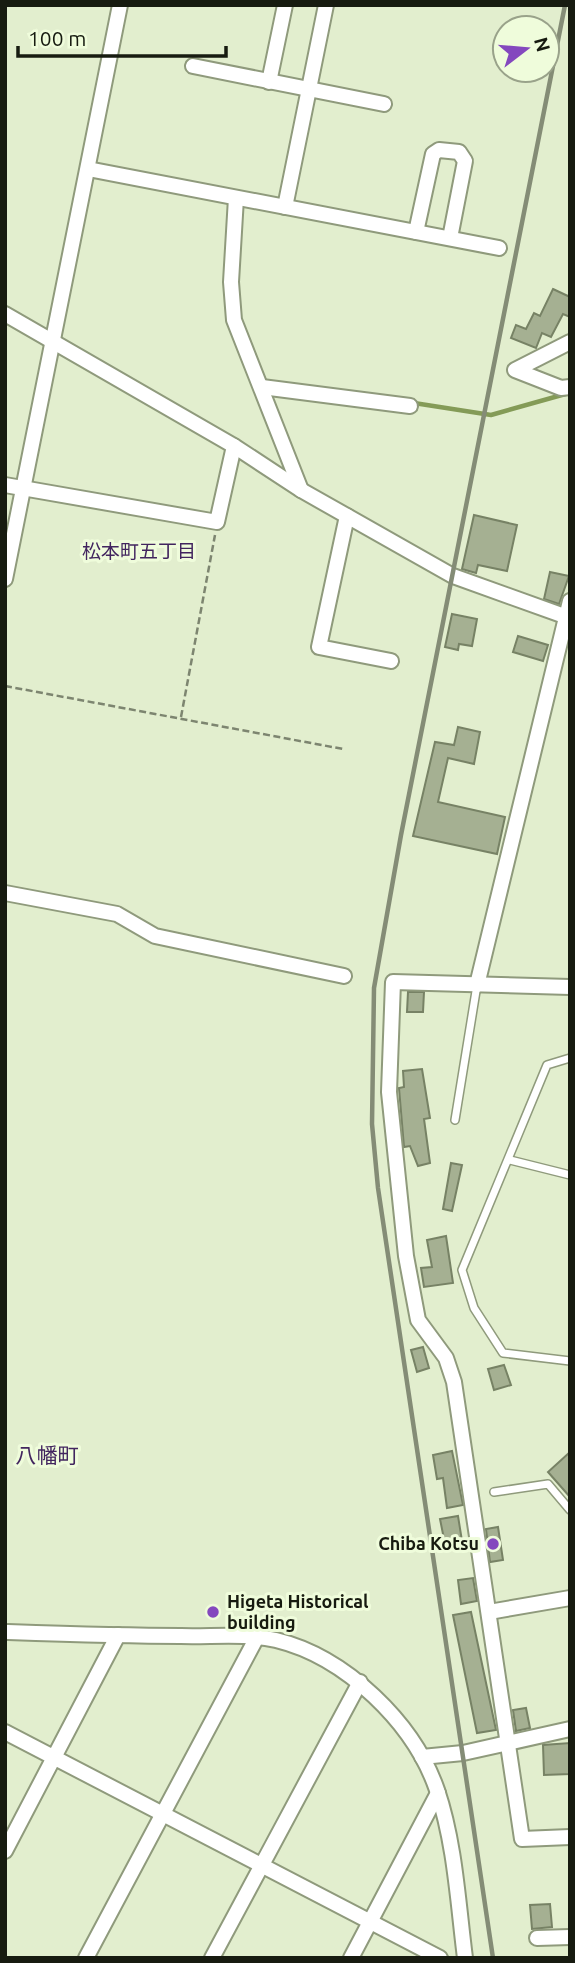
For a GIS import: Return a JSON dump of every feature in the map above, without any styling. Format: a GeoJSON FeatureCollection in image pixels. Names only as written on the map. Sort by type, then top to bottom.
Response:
{"type":"FeatureCollection","features":[{"type":"Feature","properties":{"kind":"street"},"geometry":{"type":"LineString","coordinates":[[5,579],[120,5]]}},
{"type":"Feature","properties":{"kind":"street"},"geometry":{"type":"LineString","coordinates":[[268,82],[285,5]]}},
{"type":"Feature","properties":{"kind":"street"},"geometry":{"type":"LineString","coordinates":[[285,207],[326,5]]}},
{"type":"Feature","properties":{"kind":"street"},"geometry":{"type":"LineString","coordinates":[[193,66],[384,104]]}},
{"type":"Feature","properties":{"kind":"street"},"geometry":{"type":"LineString","coordinates":[[416,232],[433,154],[439,150],[459,152],[465,161],[450,238]]}},
{"type":"Feature","properties":{"kind":"street"},"geometry":{"type":"LineString","coordinates":[[88,169],[499,248]]}},
{"type":"Feature","properties":{"kind":"street"},"geometry":{"type":"LineString","coordinates":[[236,198],[231,282],[234,320],[301,490]]}},
{"type":"Feature","properties":{"kind":"street"},"geometry":{"type":"LineString","coordinates":[[5,314],[234,446],[301,490],[453,576],[568,617]]}},
{"type":"Feature","properties":{"kind":"street"},"geometry":{"type":"LineString","coordinates":[[570,342],[515,370],[561,388],[570,387]]}},
{"type":"Feature","properties":{"kind":"street"},"geometry":{"type":"LineString","coordinates":[[262,387],[410,406]]}},
{"type":"Feature","properties":{"kind":"street"},"geometry":{"type":"LineString","coordinates":[[5,485],[217,522],[234,446]]}},
{"type":"Feature","properties":{"kind":"street"},"geometry":{"type":"LineString","coordinates":[[347,516],[319,647],[391,661]]}},
{"type":"Feature","properties":{"kind":"street"},"geometry":{"type":"LineString","coordinates":[[477,985],[570,601]]}},
{"type":"Feature","properties":{"kind":"street"},"geometry":{"type":"LineString","coordinates":[[5,894],[117,914],[155,936],[344,976]]}},
{"type":"Feature","properties":{"kind":"street"},"geometry":{"type":"LineString","coordinates":[[570,987],[393,982],[389,1092],[406,1256],[418,1320],[446,1358],[454,1382],[522,1839],[570,1837]]}},
{"type":"Feature","properties":{"kind":"street"},"geometry":{"type":"LineString","coordinates":[[489,1612],[570,1598]]}},
{"type":"Feature","properties":{"kind":"street"},"geometry":{"type":"LineString","coordinates":[[5,1632],[257,1637],[305,1649],[360,1682],[389,1712],[422,1757],[438,1793],[448,1834],[465,1958]]}},
{"type":"Feature","properties":{"kind":"street"},"geometry":{"type":"LineString","coordinates":[[5,1851],[118,1635]]}},
{"type":"Feature","properties":{"kind":"street"},"geometry":{"type":"LineString","coordinates":[[86,1958],[257,1637]]}},
{"type":"Feature","properties":{"kind":"street"},"geometry":{"type":"LineString","coordinates":[[212,1958],[360,1682]]}},
{"type":"Feature","properties":{"kind":"street"},"geometry":{"type":"LineString","coordinates":[[422,1757],[463,1753],[570,1729]]}},
{"type":"Feature","properties":{"kind":"street"},"geometry":{"type":"LineString","coordinates":[[5,1732],[440,1958]]}},
{"type":"Feature","properties":{"kind":"street"},"geometry":{"type":"LineString","coordinates":[[351,1958],[438,1793]]}},
{"type":"Feature","properties":{"kind":"street"},"geometry":{"type":"LineString","coordinates":[[537,1938],[570,1937]]}},
{"type":"Feature","properties":{"kind":"lane"},"geometry":{"type":"LineString","coordinates":[[455,1120],[477,985]]}},
{"type":"Feature","properties":{"kind":"lane"},"geometry":{"type":"LineString","coordinates":[[570,1058],[547,1065],[510,1160],[462,1270],[474,1308],[503,1353],[570,1361]]}},
{"type":"Feature","properties":{"kind":"lane"},"geometry":{"type":"LineString","coordinates":[[510,1160],[570,1175]]}},
{"type":"Feature","properties":{"kind":"lane"},"geometry":{"type":"LineString","coordinates":[[494,1492],[548,1484],[570,1510]]}},
{"type":"Feature","properties":{"kind":"path"},"geometry":{"type":"LineString","coordinates":[[181,717],[217,522]]}},
{"type":"Feature","properties":{"kind":"path"},"geometry":{"type":"LineString","coordinates":[[5,685],[343,749]]}},
{"type":"Feature","properties":{"kind":"building"},"geometry":{"type":"Polygon","coordinates":[[[553,289],[570,297],[570,317],[563,314],[551,337],[542,333],[536,348],[511,338],[516,325],[526,329],[534,313],[540,316],[553,289]]]}},
{"type":"Feature","properties":{"kind":"building"},"geometry":{"type":"Polygon","coordinates":[[[474,515],[517,525],[507,571],[478,565],[476,573],[462,569],[474,515]]]}},
{"type":"Feature","properties":{"kind":"building"},"geometry":{"type":"Polygon","coordinates":[[[550,572],[569,576],[559,604],[544,599],[550,572]]]}},
{"type":"Feature","properties":{"kind":"building"},"geometry":{"type":"Polygon","coordinates":[[[452,614],[477,619],[472,646],[459,644],[458,650],[445,647],[452,614]]]}},
{"type":"Feature","properties":{"kind":"building"},"geometry":{"type":"Polygon","coordinates":[[[518,636],[548,645],[543,661],[513,652],[518,636]]]}},
{"type":"Feature","properties":{"kind":"building"},"geometry":{"type":"Polygon","coordinates":[[[458,727],[480,732],[474,764],[448,758],[438,802],[505,817],[497,854],[413,836],[435,742],[454,745],[458,727]]]}},
{"type":"Feature","properties":{"kind":"building"},"geometry":{"type":"Polygon","coordinates":[[[408,992],[424,992],[423,1012],[407,1012],[408,992]]]}},
{"type":"Feature","properties":{"kind":"building"},"geometry":{"type":"Polygon","coordinates":[[[422,1069],[430,1118],[424,1119],[430,1163],[418,1166],[410,1146],[404,1147],[399,1088],[404,1087],[403,1071],[422,1069]]]}},
{"type":"Feature","properties":{"kind":"building"},"geometry":{"type":"Polygon","coordinates":[[[451,1163],[462,1165],[452,1211],[443,1209],[451,1163]]]}},
{"type":"Feature","properties":{"kind":"building"},"geometry":{"type":"Polygon","coordinates":[[[446,1236],[453,1283],[424,1287],[421,1268],[432,1267],[427,1240],[446,1236]]]}},
{"type":"Feature","properties":{"kind":"building"},"geometry":{"type":"Polygon","coordinates":[[[423,1347],[429,1368],[417,1372],[411,1350],[423,1347]]]}},
{"type":"Feature","properties":{"kind":"building"},"geometry":{"type":"Polygon","coordinates":[[[504,1365],[511,1385],[494,1390],[488,1369],[504,1365]]]}},
{"type":"Feature","properties":{"kind":"building"},"geometry":{"type":"Polygon","coordinates":[[[452,1451],[463,1505],[447,1508],[443,1478],[437,1479],[433,1455],[452,1451]]]}},
{"type":"Feature","properties":{"kind":"building"},"geometry":{"type":"Polygon","coordinates":[[[570,1452],[570,1497],[548,1472],[570,1452]]]}},
{"type":"Feature","properties":{"kind":"building"},"geometry":{"type":"Polygon","coordinates":[[[458,1516],[462,1541],[445,1544],[440,1519],[458,1516]]]}},
{"type":"Feature","properties":{"kind":"building"},"geometry":{"type":"Polygon","coordinates":[[[498,1527],[503,1560],[490,1562],[486,1529],[498,1527]]]}},
{"type":"Feature","properties":{"kind":"building"},"geometry":{"type":"Polygon","coordinates":[[[473,1578],[477,1601],[461,1604],[458,1580],[473,1578]]]}},
{"type":"Feature","properties":{"kind":"building"},"geometry":{"type":"Polygon","coordinates":[[[471,1612],[496,1730],[477,1733],[453,1615],[471,1612]]]}},
{"type":"Feature","properties":{"kind":"building"},"geometry":{"type":"Polygon","coordinates":[[[526,1708],[530,1728],[516,1731],[513,1710],[526,1708]]]}},
{"type":"Feature","properties":{"kind":"building"},"geometry":{"type":"Polygon","coordinates":[[[570,1743],[570,1774],[544,1775],[543,1745],[570,1743]]]}},
{"type":"Feature","properties":{"kind":"building"},"geometry":{"type":"Polygon","coordinates":[[[550,1904],[552,1927],[532,1929],[530,1905],[550,1904]]]}},
{"type":"Feature","properties":{"kind":"waterway"},"geometry":{"type":"LineString","coordinates":[[414,403],[491,415],[569,393]]}},
{"type":"Feature","properties":{"kind":"railway"},"geometry":{"type":"LineString","coordinates":[[493,1958],[378,1188],[372,1124],[374,988],[401,835],[565,5]]}},
{"type":"Feature","properties":{"kind":"place","name":"Chiba Kotsu"},"geometry":{"type":"Point","coordinates":[493,1544]}},
{"type":"Feature","properties":{"kind":"place","name":"Higeta Historical building"},"geometry":{"type":"Point","coordinates":[213,1612]}},
{"type":"Feature","properties":{"kind":"district","name":"松本町五丁目"},"geometry":{"type":"Point","coordinates":[139,551]}},
{"type":"Feature","properties":{"kind":"district","name":"八幡町"},"geometry":{"type":"Point","coordinates":[47,1456]}}]}
